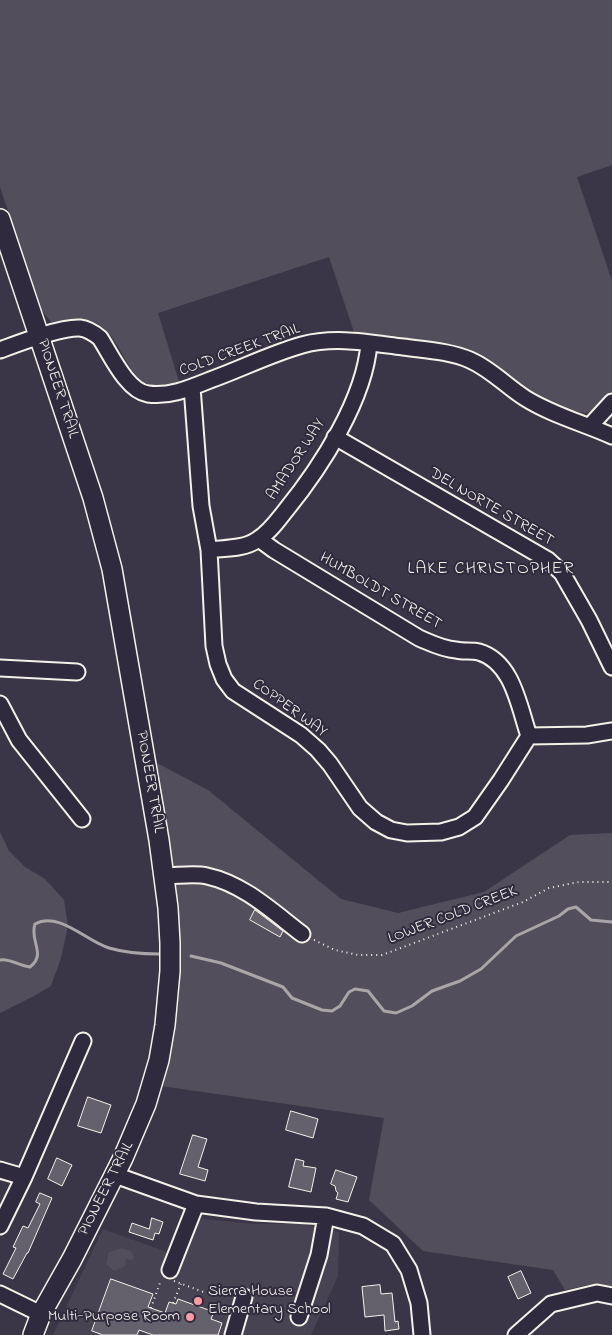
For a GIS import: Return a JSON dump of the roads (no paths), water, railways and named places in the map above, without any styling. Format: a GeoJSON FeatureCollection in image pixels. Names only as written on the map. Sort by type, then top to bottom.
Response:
{"type":"FeatureCollection","features":[{"type":"Feature","properties":{"kind":"main road","name":"PIONEER TRAIL"},"geometry":{"type":"LineString","coordinates":[[0,219],[93,498],[112,569],[164,876],[170,953],[170,980],[165,1025],[159,1060],[146,1104],[115,1176],[41,1314],[33,1335]]}},
{"type":"Feature","properties":{"kind":"street","name":"COLD CREEK TRAIL"},"geometry":{"type":"LineString","coordinates":[[0,350],[40,336],[78,328],[86,330],[95,333],[100,338],[129,383],[137,390],[146,394],[168,395],[303,345],[338,340],[452,354],[488,369],[526,399],[564,417],[612,436]]}},
{"type":"Feature","properties":{"kind":"street","name":"AMADOR WAY"},"geometry":{"type":"LineString","coordinates":[[208,550],[251,544],[273,526],[296,498],[335,437],[358,389],[367,360],[369,343]]}},
{"type":"Feature","properties":{"kind":"street","name":"COPPER WAY"},"geometry":{"type":"LineString","coordinates":[[192,387],[201,506],[208,550],[214,646],[224,679],[233,691],[318,750],[330,764],[360,808],[376,822],[390,830],[407,833],[441,832],[459,827],[475,817],[529,736]]}},
{"type":"Feature","properties":{"kind":"street"},"geometry":{"type":"LineString","coordinates":[[590,426],[612,402]]}},
{"type":"Feature","properties":{"kind":"street","name":"DEL NORTE STREET"},"geometry":{"type":"LineString","coordinates":[[335,437],[548,560],[562,573],[589,620],[612,668]]}},
{"type":"Feature","properties":{"kind":"street","name":"HUMBOLDT STREET"},"geometry":{"type":"LineString","coordinates":[[259,539],[419,638],[441,648],[478,652],[492,657],[510,680],[529,736]]}},
{"type":"Feature","properties":{"kind":"street"},"geometry":{"type":"LineString","coordinates":[[0,668],[77,672]]}},
{"type":"Feature","properties":{"kind":"street"},"geometry":{"type":"LineString","coordinates":[[0,704],[19,740],[82,819]]}},
{"type":"Feature","properties":{"kind":"street"},"geometry":{"type":"LineString","coordinates":[[529,736],[586,735],[612,731]]}},
{"type":"Feature","properties":{"kind":"street"},"geometry":{"type":"LineString","coordinates":[[164,876],[206,875],[229,883],[250,895],[302,934]]}},
{"type":"Feature","properties":{"kind":"street"},"geometry":{"type":"LineString","coordinates":[[0,1226],[24,1177],[83,1040]]}},
{"type":"Feature","properties":{"kind":"street"},"geometry":{"type":"LineString","coordinates":[[0,1170],[24,1177]]}},
{"type":"Feature","properties":{"kind":"street"},"geometry":{"type":"LineString","coordinates":[[115,1176],[196,1204],[256,1212],[326,1216],[363,1226],[393,1244],[409,1270],[419,1303],[422,1335]]}},
{"type":"Feature","properties":{"kind":"street"},"geometry":{"type":"LineString","coordinates":[[168,1276],[196,1204]]}},
{"type":"Feature","properties":{"kind":"street"},"geometry":{"type":"LineString","coordinates":[[299,1317],[319,1255],[326,1216]]}},
{"type":"Feature","properties":{"kind":"street"},"geometry":{"type":"LineString","coordinates":[[516,1335],[551,1304],[597,1293],[612,1296]]}},
{"type":"Feature","properties":{"kind":"street"},"geometry":{"type":"LineString","coordinates":[[0,1294],[41,1314]]}},
{"type":"Feature","properties":{"kind":"street"},"geometry":{"type":"LineString","coordinates":[[233,1335],[244,1297]]}},
{"type":"Feature","properties":{"kind":"waterway"},"geometry":{"type":"LineString","coordinates":[[191,956],[221,963],[283,987],[292,998],[322,1010],[332,1011],[340,1006],[349,992],[355,989],[368,991],[384,1011],[396,1013],[412,1006],[432,991],[460,981],[481,969],[516,936],[559,916],[568,909],[576,907],[591,920],[612,922]]}},
{"type":"Feature","properties":{"kind":"waterway"},"geometry":{"type":"LineString","coordinates":[[0,960],[7,960],[30,967],[37,957],[34,936],[35,924],[44,921],[63,924],[109,948],[134,953],[159,954]]}},
{"type":"Feature","properties":{"kind":"place","name":"Sierra House Elementary School"},"geometry":{"type":"Point","coordinates":[198,1301]}},
{"type":"Feature","properties":{"kind":"place","name":"Multi-Purpose Room"},"geometry":{"type":"Point","coordinates":[190,1317]}},
{"type":"Feature","properties":{"kind":"district","name":"LAKE CHRISTOPHER"},"geometry":{"type":"Point","coordinates":[491,570]}}]}
